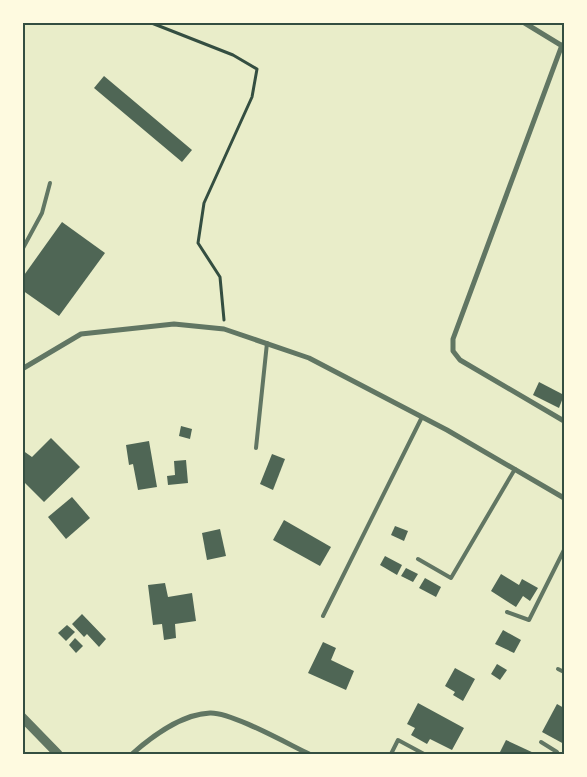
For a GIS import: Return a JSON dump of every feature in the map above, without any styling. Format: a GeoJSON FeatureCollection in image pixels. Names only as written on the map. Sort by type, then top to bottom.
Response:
{"type":"FeatureCollection","features":[{"type":"Feature","properties":{"kind":"street"},"geometry":{"type":"LineString","coordinates":[[523,22],[563,46],[453,340],[453,351],[460,360],[564,421]]}},
{"type":"Feature","properties":{"kind":"street"},"geometry":{"type":"LineString","coordinates":[[23,369],[81,334],[174,324],[224,329],[309,358],[422,417],[564,498]]}},
{"type":"Feature","properties":{"kind":"street"},"geometry":{"type":"LineString","coordinates":[[132,754],[142,745],[182,720],[210,712],[245,723],[309,754]]}},
{"type":"Feature","properties":{"kind":"street"},"geometry":{"type":"LineString","coordinates":[[22,717],[58,754]]}},
{"type":"Feature","properties":{"kind":"lane"},"geometry":{"type":"LineString","coordinates":[[22,250],[42,213],[50,184]]}},
{"type":"Feature","properties":{"kind":"lane"},"geometry":{"type":"LineString","coordinates":[[256,448],[267,344]]}},
{"type":"Feature","properties":{"kind":"lane"},"geometry":{"type":"LineString","coordinates":[[323,616],[422,417]]}},
{"type":"Feature","properties":{"kind":"lane"},"geometry":{"type":"LineString","coordinates":[[418,559],[452,578],[515,469]]}},
{"type":"Feature","properties":{"kind":"lane"},"geometry":{"type":"LineString","coordinates":[[508,612],[529,620],[564,550]]}},
{"type":"Feature","properties":{"kind":"lane"},"geometry":{"type":"LineString","coordinates":[[558,669],[564,672]]}},
{"type":"Feature","properties":{"kind":"lane"},"geometry":{"type":"LineString","coordinates":[[391,754],[398,740],[424,754]]}},
{"type":"Feature","properties":{"kind":"lane"},"geometry":{"type":"LineString","coordinates":[[541,742],[557,752],[556,754]]}},
{"type":"Feature","properties":{"kind":"path"},"geometry":{"type":"LineString","coordinates":[[149,22],[233,55],[257,69],[252,97],[204,203],[198,244],[220,277],[224,329]]}},
{"type":"Feature","properties":{"kind":"building"},"geometry":{"type":"Polygon","coordinates":[[[104,76],[192,150],[182,162],[94,88],[104,76]]]}},
{"type":"Feature","properties":{"kind":"building"},"geometry":{"type":"Polygon","coordinates":[[[62,222],[105,253],[59,316],[22,290],[22,278],[62,222]]]}},
{"type":"Feature","properties":{"kind":"building"},"geometry":{"type":"Polygon","coordinates":[[[539,382],[564,395],[559,408],[533,395],[539,382]]]}},
{"type":"Feature","properties":{"kind":"building"},"geometry":{"type":"Polygon","coordinates":[[[181,426],[192,429],[190,439],[179,436],[181,426]]]}},
{"type":"Feature","properties":{"kind":"building"},"geometry":{"type":"Polygon","coordinates":[[[51,438],[80,467],[44,502],[22,480],[22,450],[32,457],[51,438]]]}},
{"type":"Feature","properties":{"kind":"building"},"geometry":{"type":"Polygon","coordinates":[[[149,441],[157,487],[138,490],[133,464],[129,465],[126,445],[149,441]]]}},
{"type":"Feature","properties":{"kind":"building"},"geometry":{"type":"Polygon","coordinates":[[[272,454],[285,459],[273,490],[260,484],[272,454]]]}},
{"type":"Feature","properties":{"kind":"building"},"geometry":{"type":"Polygon","coordinates":[[[186,460],[188,483],[168,485],[167,476],[175,475],[174,461],[186,460]]]}},
{"type":"Feature","properties":{"kind":"building"},"geometry":{"type":"Polygon","coordinates":[[[72,497],[90,518],[66,539],[48,517],[72,497]]]}},
{"type":"Feature","properties":{"kind":"building"},"geometry":{"type":"Polygon","coordinates":[[[284,520],[331,547],[320,566],[273,540],[284,520]]]}},
{"type":"Feature","properties":{"kind":"building"},"geometry":{"type":"Polygon","coordinates":[[[395,526],[408,531],[404,541],[391,535],[395,526]]]}},
{"type":"Feature","properties":{"kind":"building"},"geometry":{"type":"Polygon","coordinates":[[[220,529],[226,556],[207,560],[202,533],[220,529]]]}},
{"type":"Feature","properties":{"kind":"building"},"geometry":{"type":"Polygon","coordinates":[[[385,556],[402,565],[397,575],[380,565],[385,556]]]}},
{"type":"Feature","properties":{"kind":"building"},"geometry":{"type":"Polygon","coordinates":[[[406,568],[418,574],[413,582],[401,576],[406,568]]]}},
{"type":"Feature","properties":{"kind":"building"},"geometry":{"type":"Polygon","coordinates":[[[501,574],[519,585],[522,579],[538,588],[530,601],[523,596],[516,607],[491,591],[501,574]]]}},
{"type":"Feature","properties":{"kind":"building"},"geometry":{"type":"Polygon","coordinates":[[[425,578],[441,587],[436,597],[419,588],[425,578]]]}},
{"type":"Feature","properties":{"kind":"building"},"geometry":{"type":"Polygon","coordinates":[[[165,583],[168,597],[192,593],[196,621],[175,624],[176,638],[164,640],[162,624],[153,625],[148,585],[165,583]]]}},
{"type":"Feature","properties":{"kind":"building"},"geometry":{"type":"Polygon","coordinates":[[[82,614],[106,639],[99,647],[87,634],[84,637],[72,624],[82,614]]]}},
{"type":"Feature","properties":{"kind":"building"},"geometry":{"type":"Polygon","coordinates":[[[67,625],[75,632],[66,641],[58,633],[67,625]]]}},
{"type":"Feature","properties":{"kind":"building"},"geometry":{"type":"Polygon","coordinates":[[[503,630],[521,640],[514,653],[495,644],[503,630]]]}},
{"type":"Feature","properties":{"kind":"building"},"geometry":{"type":"Polygon","coordinates":[[[75,638],[83,646],[76,653],[69,645],[75,638]]]}},
{"type":"Feature","properties":{"kind":"building"},"geometry":{"type":"Polygon","coordinates":[[[323,642],[336,648],[331,660],[354,671],[346,690],[308,673],[323,642]]]}},
{"type":"Feature","properties":{"kind":"building"},"geometry":{"type":"Polygon","coordinates":[[[497,664],[507,670],[500,680],[491,674],[497,664]]]}},
{"type":"Feature","properties":{"kind":"building"},"geometry":{"type":"Polygon","coordinates":[[[455,668],[475,679],[463,701],[453,695],[455,692],[445,686],[455,668]]]}},
{"type":"Feature","properties":{"kind":"building"},"geometry":{"type":"Polygon","coordinates":[[[418,703],[464,728],[452,750],[430,739],[427,744],[411,735],[415,728],[407,724],[418,703]]]}},
{"type":"Feature","properties":{"kind":"building"},"geometry":{"type":"Polygon","coordinates":[[[557,704],[564,708],[564,744],[542,732],[557,704]]]}},
{"type":"Feature","properties":{"kind":"building"},"geometry":{"type":"Polygon","coordinates":[[[506,740],[536,754],[499,754],[506,740]]]}}]}
